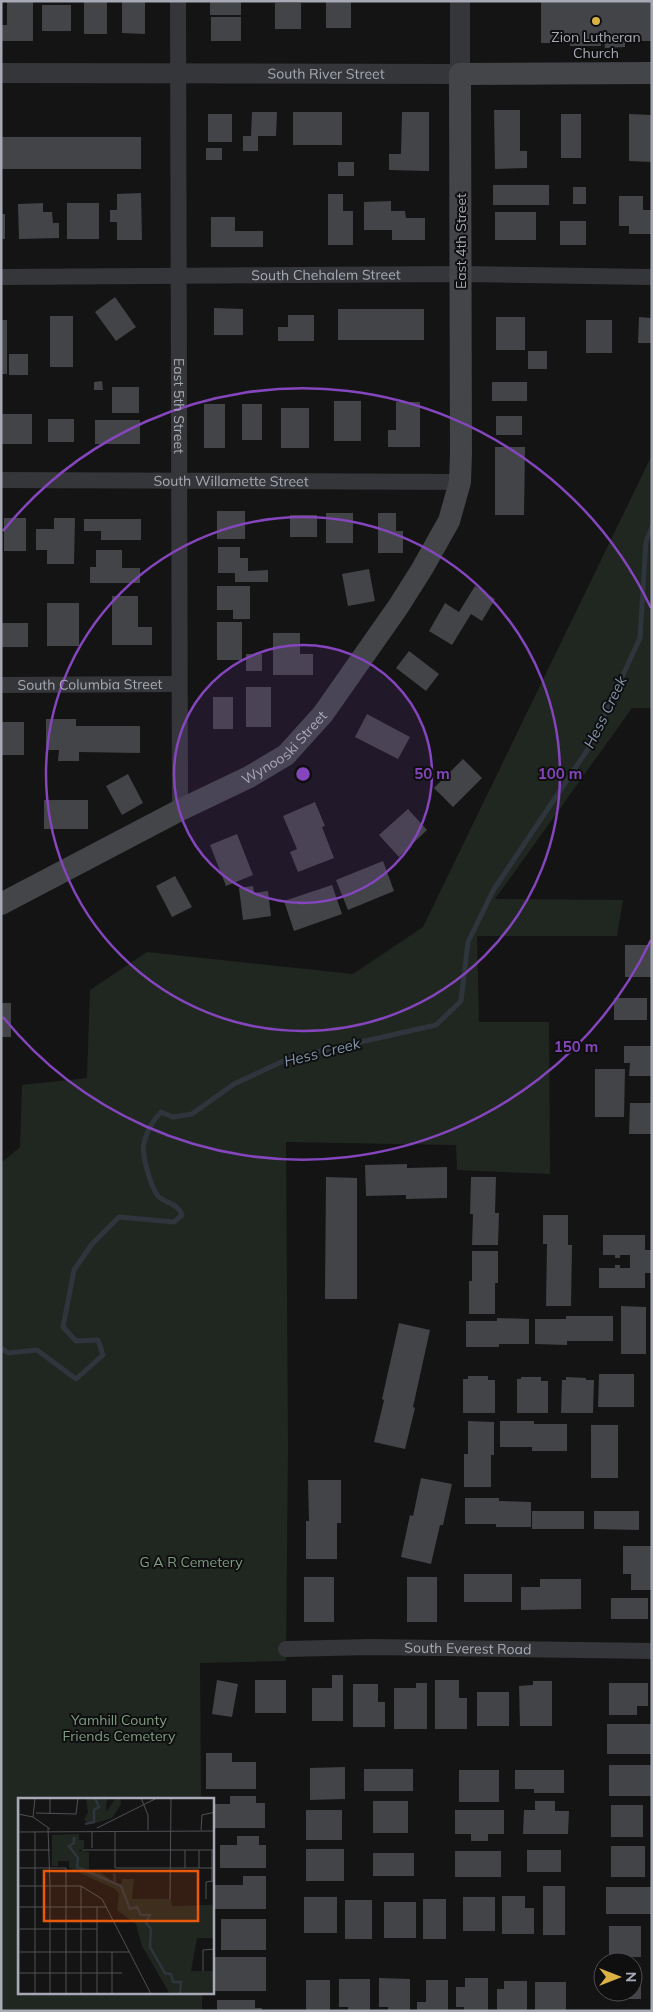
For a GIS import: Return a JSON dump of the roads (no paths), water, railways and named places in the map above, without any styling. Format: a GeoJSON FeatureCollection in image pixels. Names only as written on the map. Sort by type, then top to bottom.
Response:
{"type":"FeatureCollection","features":[{"type":"Feature","properties":{"kind":"main road","name":"South River Street"},"geometry":{"type":"LineString","coordinates":[[460,74],[652,73]]}},
{"type":"Feature","properties":{"kind":"main road","name":"East 4th Street"},"geometry":{"type":"LineString","coordinates":[[460,74],[460,482]]}},
{"type":"Feature","properties":{"kind":"main road","name":"Wynooski Street"},"geometry":{"type":"LineString","coordinates":[[1,904],[180,810],[249,777],[286,755],[319,720],[422,569],[449,521],[460,482]]}},
{"type":"Feature","properties":{"kind":"street","name":"East 5th Street"},"geometry":{"type":"LineString","coordinates":[[178,1],[178,684],[180,810]]}},
{"type":"Feature","properties":{"kind":"street","name":"East 4th Street"},"geometry":{"type":"LineString","coordinates":[[460,1],[460,74]]}},
{"type":"Feature","properties":{"kind":"street","name":"South River Street"},"geometry":{"type":"LineString","coordinates":[[1,73],[460,74]]}},
{"type":"Feature","properties":{"kind":"street","name":"South Chehalem Street"},"geometry":{"type":"LineString","coordinates":[[1,277],[461,274],[652,277]]}},
{"type":"Feature","properties":{"kind":"street","name":"South Willamette Street"},"geometry":{"type":"LineString","coordinates":[[1,480],[460,482]]}},
{"type":"Feature","properties":{"kind":"street","name":"South Columbia Street"},"geometry":{"type":"LineString","coordinates":[[1,684],[178,684]]}},
{"type":"Feature","properties":{"kind":"street","name":"South Everest Road"},"geometry":{"type":"LineString","coordinates":[[286,1649],[370,1647],[652,1651]]}},
{"type":"Feature","properties":{"kind":"waterway","name":"Hess Creek"},"geometry":{"type":"LineString","coordinates":[[1,1348],[8,1353],[37,1350],[76,1379],[103,1355],[98,1340],[76,1341],[63,1327],[74,1270],[92,1244],[119,1217],[174,1222],[182,1215],[178,1208],[158,1196],[152,1185],[145,1162],[143,1148],[145,1139],[153,1122],[161,1112],[173,1117],[192,1114],[234,1084],[290,1058],[436,1025],[461,1001],[468,942],[494,889],[590,746],[640,638],[646,542],[652,527]]}},
{"type":"Feature","properties":{"kind":"place","name":"Zion Lutheran Church"},"geometry":{"type":"Point","coordinates":[596,21]}},
{"type":"Feature","properties":{"kind":"park label","name":"G A R Cemetery"},"geometry":{"type":"Point","coordinates":[191,1562]}},
{"type":"Feature","properties":{"kind":"park label","name":"Yamhill County Friends Cemetery"},"geometry":{"type":"Point","coordinates":[119,1728]}}]}
